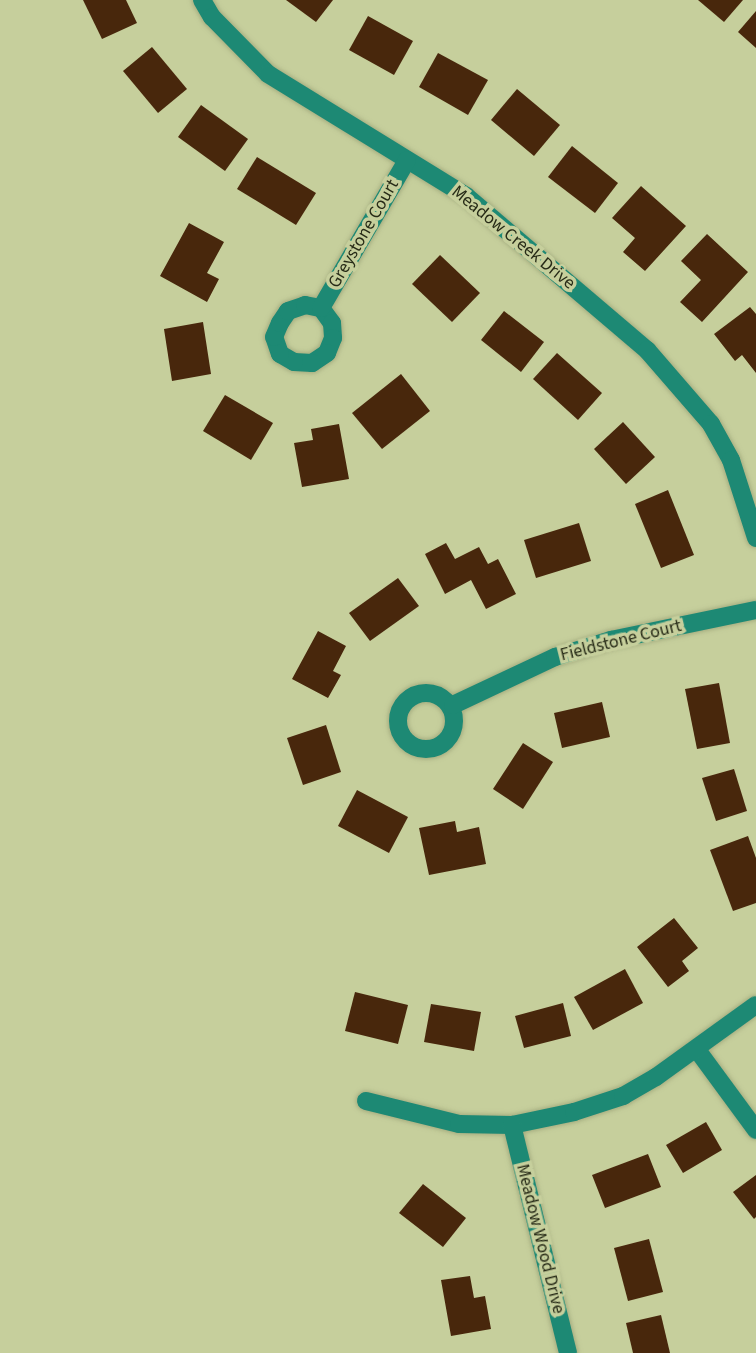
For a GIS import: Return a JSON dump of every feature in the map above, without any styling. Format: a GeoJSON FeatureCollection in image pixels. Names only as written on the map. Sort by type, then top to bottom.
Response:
{"type":"FeatureCollection","features":[{"type":"Feature","properties":{"kind":"street","name":"Meadow Creek Drive"},"geometry":{"type":"LineString","coordinates":[[202,0],[212,17],[268,74],[466,196],[647,350],[712,424],[731,460],[756,538]]}},
{"type":"Feature","properties":{"kind":"street","name":"Greystone Court"},"geometry":{"type":"LineString","coordinates":[[321,308],[407,160]]}},
{"type":"Feature","properties":{"kind":"street","name":"Fieldstone Court"},"geometry":{"type":"LineString","coordinates":[[453,705],[555,657],[611,640],[756,610]]}},
{"type":"Feature","properties":{"kind":"street"},"geometry":{"type":"LineString","coordinates":[[366,1101],[459,1124],[512,1125],[623,1096],[698,1051],[756,1005]]}},
{"type":"Feature","properties":{"kind":"street"},"geometry":{"type":"LineString","coordinates":[[698,1051],[756,1130]]}},
{"type":"Feature","properties":{"kind":"street","name":"Meadow Wood Drive"},"geometry":{"type":"LineString","coordinates":[[512,1125],[568,1353]]}},
{"type":"Feature","properties":{"kind":"building"},"geometry":{"type":"Polygon","coordinates":[[[83,0],[126,0],[137,23],[102,39],[83,0]]]}},
{"type":"Feature","properties":{"kind":"building"},"geometry":{"type":"Polygon","coordinates":[[[286,0],[333,0],[316,22],[286,0]]]}},
{"type":"Feature","properties":{"kind":"building"},"geometry":{"type":"Polygon","coordinates":[[[698,0],[743,0],[724,22],[698,0]]]}},
{"type":"Feature","properties":{"kind":"building"},"geometry":{"type":"Polygon","coordinates":[[[756,11],[756,48],[738,32],[756,11]]]}},
{"type":"Feature","properties":{"kind":"building"},"geometry":{"type":"Polygon","coordinates":[[[368,16],[413,41],[394,75],[349,50],[368,16]]]}},
{"type":"Feature","properties":{"kind":"building"},"geometry":{"type":"Polygon","coordinates":[[[152,47],[187,89],[158,113],[123,71],[152,47]]]}},
{"type":"Feature","properties":{"kind":"building"},"geometry":{"type":"Polygon","coordinates":[[[438,53],[488,80],[468,115],[419,87],[438,53]]]}},
{"type":"Feature","properties":{"kind":"building"},"geometry":{"type":"Polygon","coordinates":[[[517,89],[560,125],[534,156],[491,120],[517,89]]]}},
{"type":"Feature","properties":{"kind":"building"},"geometry":{"type":"Polygon","coordinates":[[[201,105],[248,139],[225,171],[178,137],[201,105]]]}},
{"type":"Feature","properties":{"kind":"building"},"geometry":{"type":"Polygon","coordinates":[[[572,146],[618,183],[595,213],[548,177],[572,146]]]}},
{"type":"Feature","properties":{"kind":"building"},"geometry":{"type":"Polygon","coordinates":[[[257,157],[316,193],[296,225],[237,189],[257,157]]]}},
{"type":"Feature","properties":{"kind":"building"},"geometry":{"type":"Polygon","coordinates":[[[641,186],[686,226],[645,271],[623,252],[635,238],[612,218],[641,186]]]}},
{"type":"Feature","properties":{"kind":"building"},"geometry":{"type":"Polygon","coordinates":[[[189,223],[224,242],[207,273],[219,279],[207,302],[160,276],[189,223]]]}},
{"type":"Feature","properties":{"kind":"building"},"geometry":{"type":"Polygon","coordinates":[[[707,234],[748,272],[702,322],[680,302],[701,280],[681,261],[707,234]]]}},
{"type":"Feature","properties":{"kind":"building"},"geometry":{"type":"Polygon","coordinates":[[[440,255],[480,293],[452,322],[412,284],[440,255]]]}},
{"type":"Feature","properties":{"kind":"building"},"geometry":{"type":"Polygon","coordinates":[[[750,307],[756,314],[756,373],[742,355],[735,361],[714,334],[750,307]]]}},
{"type":"Feature","properties":{"kind":"building"},"geometry":{"type":"Polygon","coordinates":[[[504,311],[544,342],[521,372],[481,340],[504,311]]]}},
{"type":"Feature","properties":{"kind":"building"},"geometry":{"type":"Polygon","coordinates":[[[203,322],[211,374],[172,381],[164,329],[203,322]]]}},
{"type":"Feature","properties":{"kind":"building"},"geometry":{"type":"Polygon","coordinates":[[[557,353],[602,393],[578,420],[533,379],[557,353]]]}},
{"type":"Feature","properties":{"kind":"building"},"geometry":{"type":"Polygon","coordinates":[[[401,374],[430,411],[382,449],[352,413],[401,374]]]}},
{"type":"Feature","properties":{"kind":"building"},"geometry":{"type":"Polygon","coordinates":[[[225,395],[273,423],[251,460],[203,431],[225,395]]]}},
{"type":"Feature","properties":{"kind":"building"},"geometry":{"type":"Polygon","coordinates":[[[623,422],[655,457],[626,484],[594,449],[623,422]]]}},
{"type":"Feature","properties":{"kind":"building"},"geometry":{"type":"Polygon","coordinates":[[[339,424],[349,479],[302,487],[294,443],[313,440],[311,429],[339,424]]]}},
{"type":"Feature","properties":{"kind":"building"},"geometry":{"type":"Polygon","coordinates":[[[668,490],[694,555],[661,568],[635,504],[668,490]]]}},
{"type":"Feature","properties":{"kind":"building"},"geometry":{"type":"Polygon","coordinates":[[[579,523],[591,561],[536,578],[524,540],[579,523]]]}},
{"type":"Feature","properties":{"kind":"building"},"geometry":{"type":"Polygon","coordinates":[[[446,543],[455,559],[479,547],[488,564],[498,559],[516,594],[486,609],[471,580],[445,594],[425,554],[446,543]]]}},
{"type":"Feature","properties":{"kind":"building"},"geometry":{"type":"Polygon","coordinates":[[[398,578],[419,606],[370,641],[349,613],[398,578]]]}},
{"type":"Feature","properties":{"kind":"building"},"geometry":{"type":"Polygon","coordinates":[[[318,631],[346,646],[333,671],[341,675],[328,698],[292,679],[318,631]]]}},
{"type":"Feature","properties":{"kind":"building"},"geometry":{"type":"Polygon","coordinates":[[[719,683],[730,743],[697,749],[685,689],[719,683]]]}},
{"type":"Feature","properties":{"kind":"building"},"geometry":{"type":"Polygon","coordinates":[[[602,702],[610,737],[562,748],[554,713],[602,702]]]}},
{"type":"Feature","properties":{"kind":"building"},"geometry":{"type":"Polygon","coordinates":[[[326,725],[341,772],[303,785],[287,738],[326,725]]]}},
{"type":"Feature","properties":{"kind":"building"},"geometry":{"type":"Polygon","coordinates":[[[523,743],[553,762],[523,809],[493,789],[523,743]]]}},
{"type":"Feature","properties":{"kind":"building"},"geometry":{"type":"Polygon","coordinates":[[[734,769],[747,811],[716,821],[702,778],[734,769]]]}},
{"type":"Feature","properties":{"kind":"building"},"geometry":{"type":"Polygon","coordinates":[[[357,790],[408,817],[389,853],[338,826],[357,790]]]}},
{"type":"Feature","properties":{"kind":"building"},"geometry":{"type":"Polygon","coordinates":[[[455,821],[457,832],[479,827],[486,864],[429,875],[419,828],[455,821]]]}},
{"type":"Feature","properties":{"kind":"building"},"geometry":{"type":"Polygon","coordinates":[[[748,836],[756,858],[756,903],[733,911],[710,850],[748,836]]]}},
{"type":"Feature","properties":{"kind":"building"},"geometry":{"type":"Polygon","coordinates":[[[674,918],[698,948],[682,961],[689,971],[668,987],[637,947],[674,918]]]}},
{"type":"Feature","properties":{"kind":"building"},"geometry":{"type":"Polygon","coordinates":[[[625,969],[643,1003],[593,1030],[574,997],[625,969]]]}},
{"type":"Feature","properties":{"kind":"building"},"geometry":{"type":"Polygon","coordinates":[[[355,992],[408,1005],[398,1044],[345,1031],[355,992]]]}},
{"type":"Feature","properties":{"kind":"building"},"geometry":{"type":"Polygon","coordinates":[[[563,1003],[571,1036],[524,1048],[515,1016],[563,1003]]]}},
{"type":"Feature","properties":{"kind":"building"},"geometry":{"type":"Polygon","coordinates":[[[431,1004],[481,1012],[474,1051],[424,1042],[431,1004]]]}},
{"type":"Feature","properties":{"kind":"building"},"geometry":{"type":"Polygon","coordinates":[[[706,1122],[722,1150],[683,1173],[666,1145],[706,1122]]]}},
{"type":"Feature","properties":{"kind":"building"},"geometry":{"type":"Polygon","coordinates":[[[648,1154],[661,1187],[605,1208],[592,1175],[648,1154]]]}},
{"type":"Feature","properties":{"kind":"building"},"geometry":{"type":"Polygon","coordinates":[[[756,1175],[756,1217],[754,1219],[733,1192],[756,1175]]]}},
{"type":"Feature","properties":{"kind":"building"},"geometry":{"type":"Polygon","coordinates":[[[423,1184],[466,1218],[443,1247],[399,1213],[423,1184]]]}},
{"type":"Feature","properties":{"kind":"building"},"geometry":{"type":"Polygon","coordinates":[[[649,1239],[663,1292],[628,1301],[614,1248],[649,1239]]]}},
{"type":"Feature","properties":{"kind":"building"},"geometry":{"type":"Polygon","coordinates":[[[470,1276],[474,1298],[485,1296],[491,1329],[451,1336],[441,1280],[470,1276]]]}},
{"type":"Feature","properties":{"kind":"building"},"geometry":{"type":"Polygon","coordinates":[[[661,1315],[670,1353],[633,1353],[626,1323],[661,1315]]]}}]}
